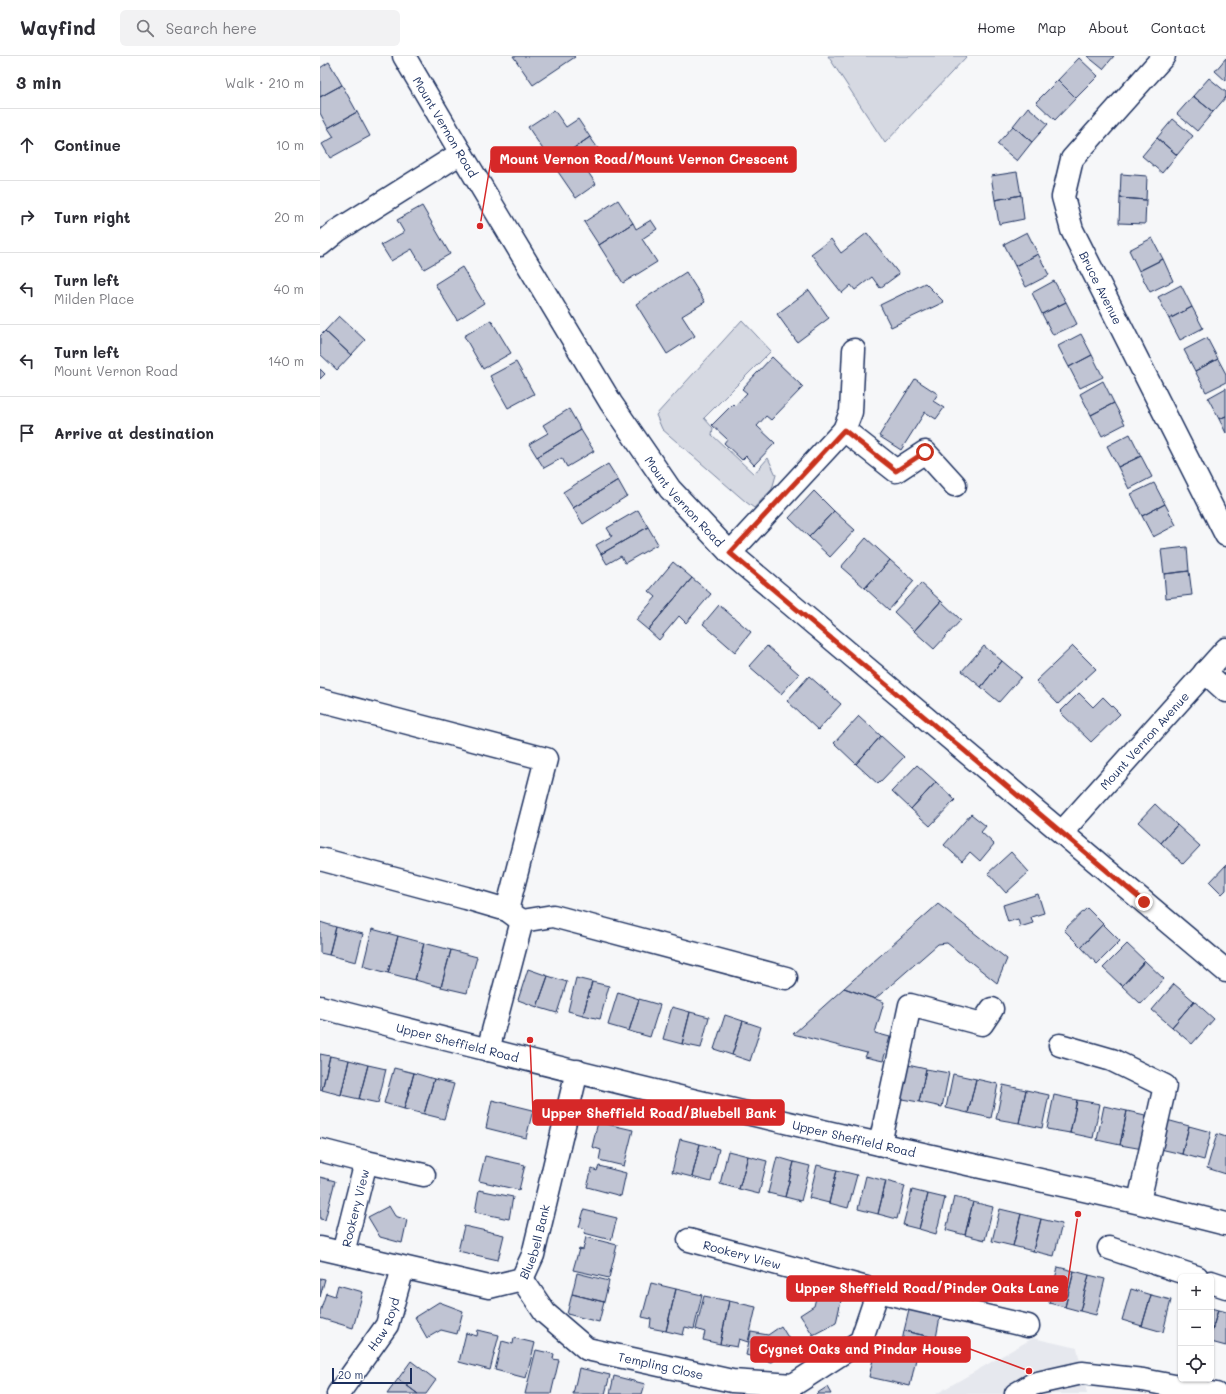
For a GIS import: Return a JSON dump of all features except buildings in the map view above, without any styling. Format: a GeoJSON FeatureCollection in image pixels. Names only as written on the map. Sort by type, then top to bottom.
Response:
{"type":"FeatureCollection","features":[{"type":"Feature","properties":{"kind":"main road","name":"Mount Vernon Road"},"geometry":{"type":"LineString","coordinates":[[404,56],[611,403],[670,489],[730,553],[1226,971]]}},
{"type":"Feature","properties":{"kind":"main road","name":"Bruce Avenue"},"geometry":{"type":"LineString","coordinates":[[1164,56],[1072,159],[1063,197],[1072,230],[1226,535]]}},
{"type":"Feature","properties":{"kind":"main road"},"geometry":{"type":"LineString","coordinates":[[320,245],[337,230],[461,153]]}},
{"type":"Feature","properties":{"kind":"main road"},"geometry":{"type":"LineString","coordinates":[[730,553],[844,430],[852,412],[854,350]]}},
{"type":"Feature","properties":{"kind":"main road"},"geometry":{"type":"LineString","coordinates":[[844,430],[896,471],[925,452],[955,485]]}},
{"type":"Feature","properties":{"kind":"main road","name":"Mount Vernon Avenue"},"geometry":{"type":"LineString","coordinates":[[1062,832],[1226,649]]}},
{"type":"Feature","properties":{"kind":"main road"},"geometry":{"type":"LineString","coordinates":[[1206,672],[1226,691]]}},
{"type":"Feature","properties":{"kind":"main road"},"geometry":{"type":"LineString","coordinates":[[320,700],[546,759],[488,1050]]}},
{"type":"Feature","properties":{"kind":"main road"},"geometry":{"type":"LineString","coordinates":[[320,859],[466,898],[514,916],[553,916],[786,978]]}},
{"type":"Feature","properties":{"kind":"main road"},"geometry":{"type":"LineString","coordinates":[[880,1144],[910,1005],[982,1024],[992,1009]]}},
{"type":"Feature","properties":{"kind":"main road","name":"Upper Sheffield Road"},"geometry":{"type":"LineString","coordinates":[[320,1006],[488,1050],[880,1144],[1139,1201],[1226,1224]]}},
{"type":"Feature","properties":{"kind":"main road"},"geometry":{"type":"LineString","coordinates":[[1060,1045],[1112,1060],[1165,1086],[1139,1201]]}},
{"type":"Feature","properties":{"kind":"main road","name":"Bluebell Bank"},"geometry":{"type":"LineString","coordinates":[[320,1248],[488,1287],[522,1279],[533,1254],[577,1071]]}},
{"type":"Feature","properties":{"kind":"main road","name":"Rookery View"},"geometry":{"type":"LineString","coordinates":[[320,1150],[424,1175]]}},
{"type":"Feature","properties":{"kind":"main road","name":"Rookery View"},"geometry":{"type":"LineString","coordinates":[[343,1254],[366,1162]]}},
{"type":"Feature","properties":{"kind":"main road","name":"Rookery View"},"geometry":{"type":"LineString","coordinates":[[689,1240],[878,1291],[1028,1326]]}},
{"type":"Feature","properties":{"kind":"main road"},"geometry":{"type":"LineString","coordinates":[[1109,1248],[1188,1274]]}},
{"type":"Feature","properties":{"kind":"main road","name":"Haw Royd"},"geometry":{"type":"LineString","coordinates":[[338,1394],[387,1325],[403,1268]]}},
{"type":"Feature","properties":{"kind":"main road","name":"Templing Close"},"geometry":{"type":"LineString","coordinates":[[522,1279],[545,1313],[587,1350],[732,1381],[792,1385],[861,1341],[878,1291]]}},
{"type":"Feature","properties":{"kind":"main road"},"geometry":{"type":"LineString","coordinates":[[1214,1283],[1226,1286]]}},
{"type":"Feature","properties":{"kind":"main road"},"geometry":{"type":"LineString","coordinates":[[1016,1394],[1033,1384],[1082,1373],[1143,1380],[1216,1394]]}},
{"type":"Feature","properties":{"kind":"shaded area"},"geometry":{"type":"Polygon","coordinates":[[[828,56],[967,56],[885,143],[828,56]]]}},
{"type":"Feature","properties":{"kind":"shaded area"},"geometry":{"type":"Polygon","coordinates":[[[742,320],[771,351],[704,418],[713,428],[712,435],[754,474],[768,458],[776,475],[772,489],[754,508],[662,429],[656,415],[742,320]]]}},
{"type":"Feature","properties":{"kind":"shaded area"},"geometry":{"type":"Polygon","coordinates":[[[1033,1338],[1077,1348],[1087,1394],[936,1394],[1033,1338]]]}},
{"type":"Feature","properties":{"kind":"place","name":"Mount Vernon Road/Mount Vernon Crescent"},"geometry":{"type":"Point","coordinates":[480,226]}},
{"type":"Feature","properties":{"kind":"place","name":"Upper Sheffield Road/Bluebell Bank"},"geometry":{"type":"Point","coordinates":[530,1040]}},
{"type":"Feature","properties":{"kind":"place","name":"Upper Sheffield Road/Pinder Oaks Lane"},"geometry":{"type":"Point","coordinates":[1078,1214]}},
{"type":"Feature","properties":{"kind":"place","name":"Cygnet Oaks and Pindar House"},"geometry":{"type":"Point","coordinates":[1029,1371]}},
{"type":"Feature","properties":{"kind":"route"},"geometry":{"type":"LineString","coordinates":[[925,452],[896,471],[844,430],[730,553],[1144,902]]}}]}
